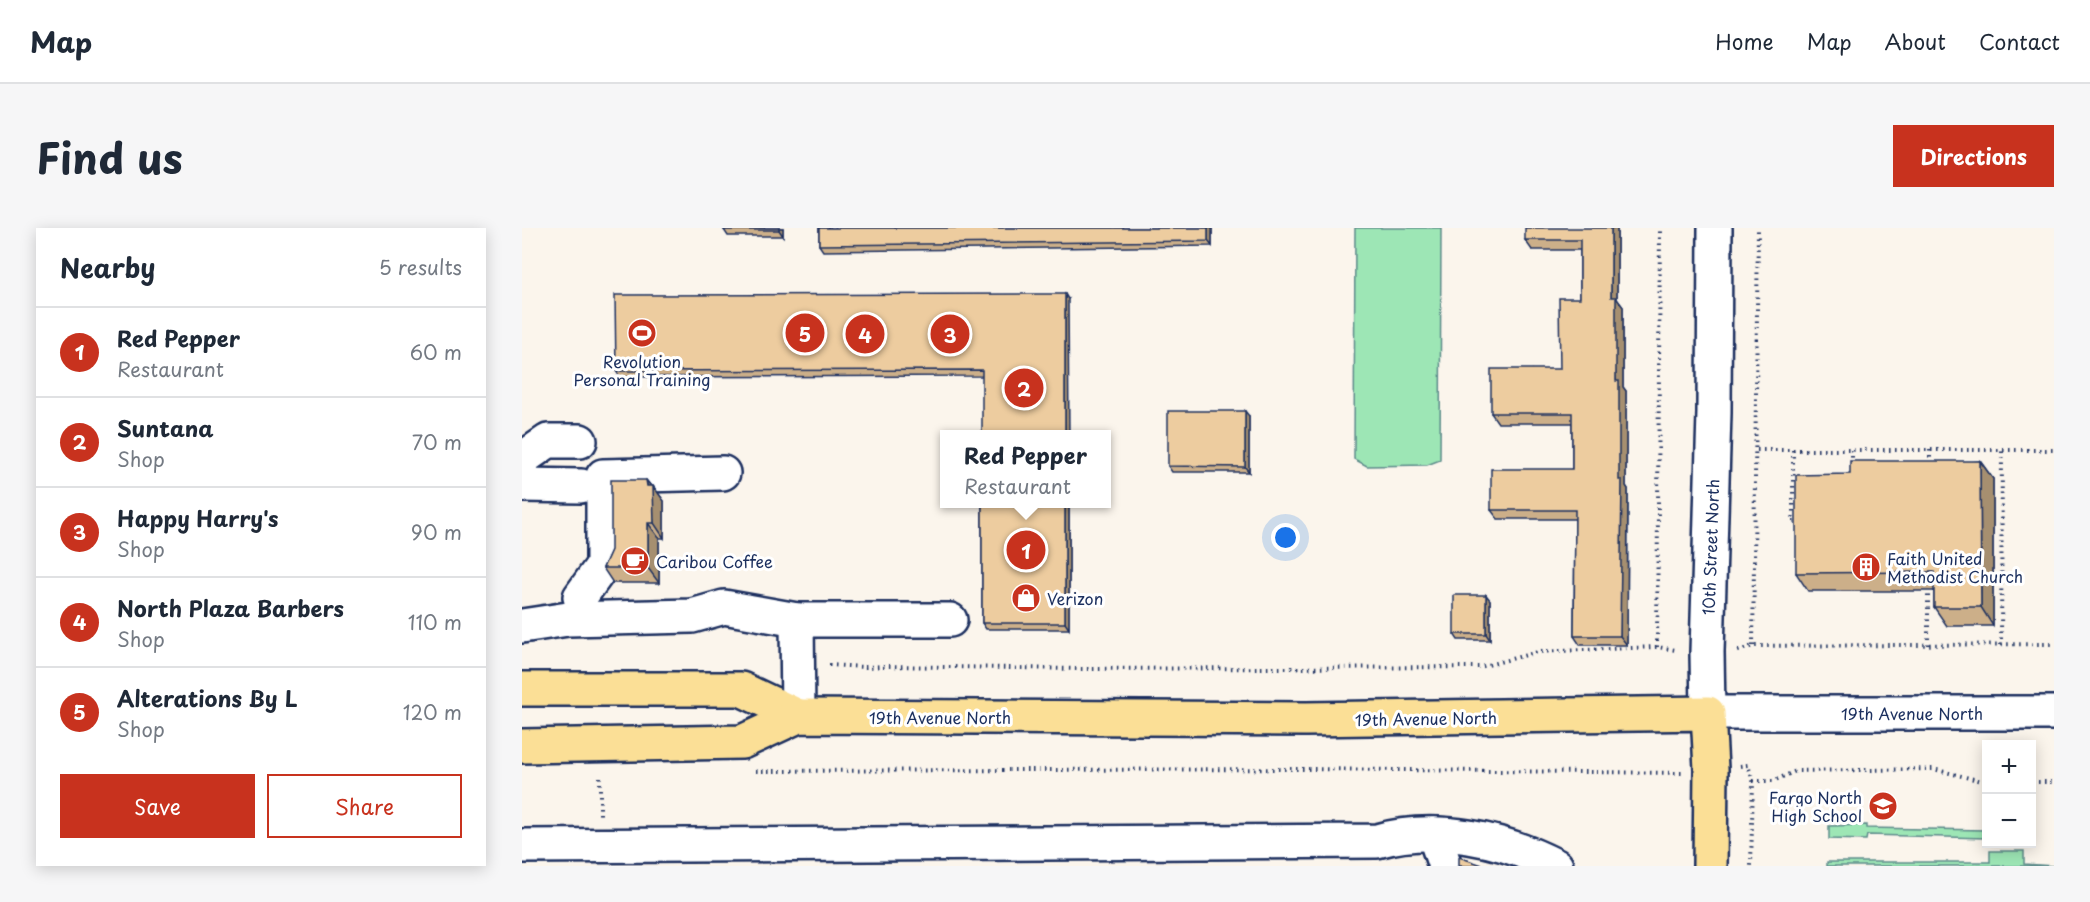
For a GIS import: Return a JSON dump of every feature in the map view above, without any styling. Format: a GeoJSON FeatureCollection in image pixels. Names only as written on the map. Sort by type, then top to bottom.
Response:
{"type":"FeatureCollection","features":[{"type":"Feature","properties":{"kind":"main road","name":"19th Avenue North"},"geometry":{"type":"LineString","coordinates":[[522,689],[741,689],[798,716],[1306,719],[1708,713]]}},
{"type":"Feature","properties":{"kind":"main road","name":"10th Street North"},"geometry":{"type":"LineString","coordinates":[[1708,713],[1711,769],[1710,866]]}},
{"type":"Feature","properties":{"kind":"main road","name":"19th Avenue North"},"geometry":{"type":"LineString","coordinates":[[522,746],[742,742],[798,716]]}},
{"type":"Feature","properties":{"kind":"street","name":"10th Street North"},"geometry":{"type":"LineString","coordinates":[[1708,713],[1707,652],[1714,413],[1715,228]]}},
{"type":"Feature","properties":{"kind":"street"},"geometry":{"type":"LineString","coordinates":[[522,459],[548,441],[580,441]]}},
{"type":"Feature","properties":{"kind":"street"},"geometry":{"type":"LineString","coordinates":[[580,597],[603,565],[603,476],[723,473]]}},
{"type":"Feature","properties":{"kind":"street"},"geometry":{"type":"LineString","coordinates":[[522,485],[580,486]]}},
{"type":"Feature","properties":{"kind":"street"},"geometry":{"type":"LineString","coordinates":[[522,627],[568,619],[692,616],[724,607],[797,620],[950,620]]}},
{"type":"Feature","properties":{"kind":"street"},"geometry":{"type":"LineString","coordinates":[[797,620],[798,716]]}},
{"type":"Feature","properties":{"kind":"street","name":"19th Avenue North"},"geometry":{"type":"LineString","coordinates":[[1708,713],[2054,713]]}},
{"type":"Feature","properties":{"kind":"street"},"geometry":{"type":"LineString","coordinates":[[522,846],[681,855],[748,855],[1365,841],[1385,852],[1402,834],[1429,845],[1444,866]]}},
{"type":"Feature","properties":{"kind":"street"},"geometry":{"type":"LineString","coordinates":[[1429,845],[1454,834],[1494,843],[1556,866]]}},
{"type":"Feature","properties":{"kind":"path"},"geometry":{"type":"LineString","coordinates":[[1657,647],[1660,228]]}},
{"type":"Feature","properties":{"kind":"path"},"geometry":{"type":"LineString","coordinates":[[1753,646],[1758,228]]}},
{"type":"Feature","properties":{"kind":"path"},"geometry":{"type":"LineString","coordinates":[[1757,450],[2054,450]]}},
{"type":"Feature","properties":{"kind":"path"},"geometry":{"type":"LineString","coordinates":[[1793,450],[1793,522],[1808,522]]}},
{"type":"Feature","properties":{"kind":"path"},"geometry":{"type":"LineString","coordinates":[[1852,450],[1852,471]]}},
{"type":"Feature","properties":{"kind":"path"},"geometry":{"type":"LineString","coordinates":[[1930,450],[1930,469]]}},
{"type":"Feature","properties":{"kind":"path"},"geometry":{"type":"LineString","coordinates":[[2001,645],[2002,450]]}},
{"type":"Feature","properties":{"kind":"path"},"geometry":{"type":"LineString","coordinates":[[1928,577],[1928,645]]}},
{"type":"Feature","properties":{"kind":"path"},"geometry":{"type":"LineString","coordinates":[[797,664],[1079,669],[1480,667],[1538,652],[1657,647],[1707,652],[1738,651],[1753,646],[2054,644]]}},
{"type":"Feature","properties":{"kind":"path"},"geometry":{"type":"LineString","coordinates":[[751,771],[1306,769],[1655,773],[1748,765],[1753,781],[1751,866]]}},
{"type":"Feature","properties":{"kind":"path"},"geometry":{"type":"LineString","coordinates":[[1753,781],[1773,781],[1796,771],[1933,770],[1982,781]]}},
{"type":"Feature","properties":{"kind":"path"},"geometry":{"type":"LineString","coordinates":[[589,777],[611,777]]}},
{"type":"Feature","properties":{"kind":"path"},"geometry":{"type":"LineString","coordinates":[[2036,782],[2054,782]]}},
{"type":"Feature","properties":{"kind":"green space"},"geometry":{"type":"Polygon","coordinates":[[[1355,228],[1441,228],[1440,460],[1427,465],[1367,466],[1354,459],[1355,228]]]}},
{"type":"Feature","properties":{"kind":"green space"},"geometry":{"type":"Polygon","coordinates":[[[1866,825],[1866,828],[1982,830],[1982,838],[1867,835],[1866,840],[1829,839],[1829,826],[1866,825]]]}},
{"type":"Feature","properties":{"kind":"green space"},"geometry":{"type":"Polygon","coordinates":[[[1990,851],[2024,851],[2024,864],[2054,866],[1827,866],[1827,862],[1990,862],[1990,851]]]}},
{"type":"Feature","properties":{"kind":"building"},"geometry":{"type":"Polygon","coordinates":[[[724,228],[779,228],[779,230],[724,230],[724,228]]]}},
{"type":"Feature","properties":{"kind":"building"},"geometry":{"type":"Polygon","coordinates":[[[819,228],[1208,228],[1208,241],[819,245],[819,228]]]}},
{"type":"Feature","properties":{"kind":"building"},"geometry":{"type":"Polygon","coordinates":[[[1525,228],[1611,228],[1611,297],[1616,297],[1619,480],[1622,480],[1620,636],[1574,636],[1575,510],[1491,510],[1491,469],[1572,469],[1572,413],[1491,413],[1491,369],[1560,369],[1559,298],[1580,298],[1580,240],[1525,240],[1525,228]]]}},
{"type":"Feature","properties":{"kind":"building"},"geometry":{"type":"Polygon","coordinates":[[[1065,294],[1065,430],[982,430],[982,370],[616,371],[615,295],[1065,294]]]}},
{"type":"Feature","properties":{"kind":"building"},"geometry":{"type":"Polygon","coordinates":[[[1168,411],[1245,411],[1245,467],[1168,466],[1168,411]]]}},
{"type":"Feature","properties":{"kind":"building","name":"Faith United Methodist Church"},"geometry":{"type":"Polygon","coordinates":[[[1850,461],[1980,461],[1981,607],[1934,607],[1934,572],[1796,573],[1796,475],[1850,474],[1850,461]]]}},
{"type":"Feature","properties":{"kind":"building","name":"Caribou Coffee"},"geometry":{"type":"Polygon","coordinates":[[[611,480],[646,480],[647,486],[653,486],[654,523],[648,523],[648,568],[603,568],[611,550],[611,480]]]}},
{"type":"Feature","properties":{"kind":"building"},"geometry":{"type":"Polygon","coordinates":[[[982,508],[1065,508],[1065,623],[982,623],[982,508]]]}},
{"type":"Feature","properties":{"kind":"building"},"geometry":{"type":"Polygon","coordinates":[[[1454,595],[1486,595],[1486,634],[1454,634],[1454,595]]]}},
{"type":"Feature","properties":{"kind":"building"},"geometry":{"type":"Polygon","coordinates":[[[1459,857],[1485,866],[1458,866],[1459,857]]]}},
{"type":"Feature","properties":{"kind":"place","name":"Revolution Personal Training"},"geometry":{"type":"Point","coordinates":[642,333]}},
{"type":"Feature","properties":{"kind":"place","name":"Alterations By L"},"geometry":{"type":"Point","coordinates":[805,333]}},
{"type":"Feature","properties":{"kind":"place","name":"North Plaza Barbers"},"geometry":{"type":"Point","coordinates":[865,334]}},
{"type":"Feature","properties":{"kind":"place","name":"Happy Harry's"},"geometry":{"type":"Point","coordinates":[950,334]}},
{"type":"Feature","properties":{"kind":"place","name":"Suntana"},"geometry":{"type":"Point","coordinates":[1024,388]}},
{"type":"Feature","properties":{"kind":"place","name":"Red Pepper"},"geometry":{"type":"Point","coordinates":[1026,550]}},
{"type":"Feature","properties":{"kind":"place","name":"Caribou Coffee"},"geometry":{"type":"Point","coordinates":[635,561]}},
{"type":"Feature","properties":{"kind":"place","name":"Faith United Methodist Church"},"geometry":{"type":"Point","coordinates":[1866,567]}},
{"type":"Feature","properties":{"kind":"place","name":"Verizon"},"geometry":{"type":"Point","coordinates":[1026,598]}},
{"type":"Feature","properties":{"kind":"place","name":"Fargo North High School"},"geometry":{"type":"Point","coordinates":[1883,806]}}]}
